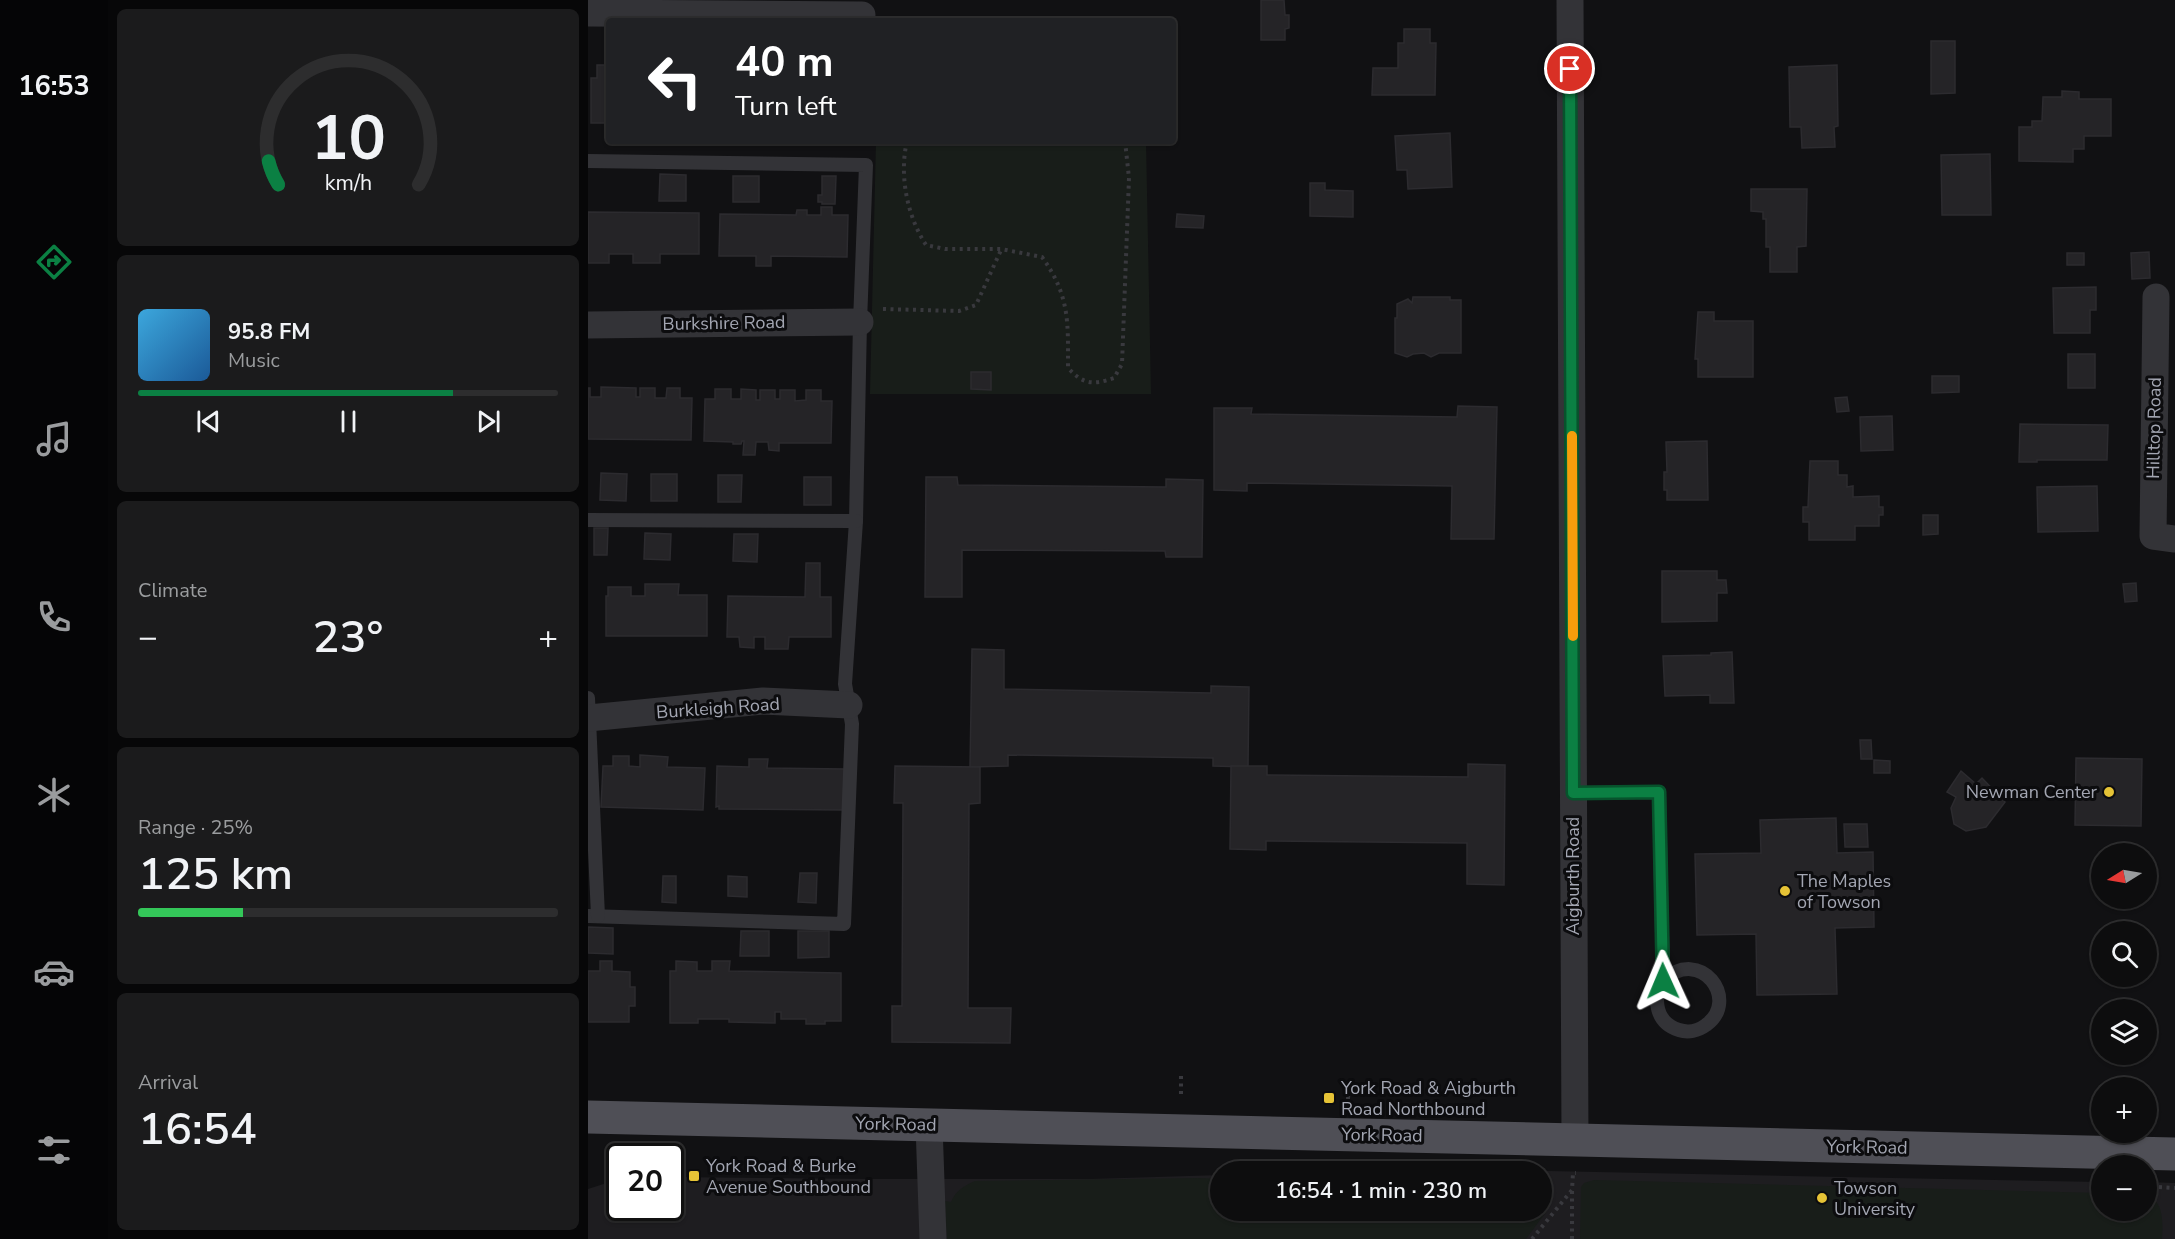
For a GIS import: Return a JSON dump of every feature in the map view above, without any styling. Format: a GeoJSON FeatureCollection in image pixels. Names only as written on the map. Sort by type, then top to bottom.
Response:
{"type":"FeatureCollection","features":[{"type":"Feature","properties":{"kind":"main road","name":"York Road"},"geometry":{"type":"LineString","coordinates":[[588,1117],[2175,1154]]}},
{"type":"Feature","properties":{"kind":"main road"},"geometry":{"type":"LineString","coordinates":[[588,1140],[625,1118]]}},
{"type":"Feature","properties":{"kind":"street","name":"Aigburth Road"},"geometry":{"type":"LineString","coordinates":[[1570,0],[1575,1140]]}},
{"type":"Feature","properties":{"kind":"street"},"geometry":{"type":"LineString","coordinates":[[588,13],[862,15]]}},
{"type":"Feature","properties":{"kind":"street","name":"Hilltop Road"},"geometry":{"type":"LineString","coordinates":[[2156,297],[2153,537],[2175,539]]}},
{"type":"Feature","properties":{"kind":"street","name":"Burkshire Road"},"geometry":{"type":"LineString","coordinates":[[588,325],[860,322]]}},
{"type":"Feature","properties":{"kind":"street","name":"Burkleigh Road"},"geometry":{"type":"LineString","coordinates":[[588,711],[763,701],[849,705]]}},
{"type":"Feature","properties":{"kind":"street"},"geometry":{"type":"LineString","coordinates":[[929,1125],[933,1239]]}},
{"type":"Feature","properties":{"kind":"lane"},"geometry":{"type":"LineString","coordinates":[[588,161],[866,165],[856,521],[845,684],[852,724],[844,924],[593,916],[588,711]]}},
{"type":"Feature","properties":{"kind":"lane"},"geometry":{"type":"LineString","coordinates":[[588,520],[856,521]]}},
{"type":"Feature","properties":{"kind":"lane"},"geometry":{"type":"LineString","coordinates":[[1573,793],[1659,792],[1663,981],[1656,1000],[1658,1011],[1672,1028],[1682,1031],[1693,1031],[1712,1021],[1717,1012],[1718,992],[1707,975],[1689,968],[1670,974],[1663,981]]}},
{"type":"Feature","properties":{"kind":"path"},"geometry":{"type":"LineString","coordinates":[[907,144],[905,179],[908,207],[926,245],[945,249],[1001,249],[1042,257],[1052,271],[1066,304],[1069,332],[1068,368],[1078,379],[1097,384],[1114,378],[1122,364],[1129,178],[1125,144]]}},
{"type":"Feature","properties":{"kind":"path"},"geometry":{"type":"LineString","coordinates":[[860,322],[878,309],[959,311],[976,305],[1001,249]]}},
{"type":"Feature","properties":{"kind":"path"},"geometry":{"type":"LineString","coordinates":[[1181,1073],[1181,1094]]}},
{"type":"Feature","properties":{"kind":"path"},"geometry":{"type":"LineString","coordinates":[[1347,1099],[1349,1081]]}},
{"type":"Feature","properties":{"kind":"path"},"geometry":{"type":"LineString","coordinates":[[1572,1239],[1573,1173]]}},
{"type":"Feature","properties":{"kind":"path"},"geometry":{"type":"LineString","coordinates":[[1532,1239],[1572,1190]]}},
{"type":"Feature","properties":{"kind":"shaded area"},"geometry":{"type":"Polygon","coordinates":[[[876,144],[1146,144],[1151,394],[870,394],[876,144]]]}},
{"type":"Feature","properties":{"kind":"shaded area","name":"Towson University"},"geometry":{"type":"Polygon","coordinates":[[[1552,1171],[2091,1182],[2091,1221],[2157,1221],[2157,1182],[2175,1183],[2175,1239],[588,1239],[588,1189],[606,1183],[606,1221],[684,1221],[684,1177],[1091,1179],[1210,1175],[1210,1221],[1552,1221],[1552,1171]]]}},
{"type":"Feature","properties":{"kind":"shaded area"},"geometry":{"type":"Polygon","coordinates":[[[1210,1178],[1210,1221],[1539,1221],[1526,1239],[947,1239],[945,1201],[951,1202],[955,1194],[975,1181],[1210,1178]]]}},
{"type":"Feature","properties":{"kind":"shaded area"},"geometry":{"type":"Polygon","coordinates":[[[1594,1180],[2091,1193],[2091,1221],[2157,1221],[2157,1202],[2162,1220],[2162,1239],[1580,1239],[1581,1187],[1584,1183],[1594,1180]]]}},
{"type":"Feature","properties":{"kind":"building"},"geometry":{"type":"Polygon","coordinates":[[[1261,0],[1284,0],[1285,15],[1289,15],[1289,28],[1285,29],[1285,40],[1261,40],[1261,0]]]}},
{"type":"Feature","properties":{"kind":"building"},"geometry":{"type":"Polygon","coordinates":[[[1404,29],[1430,29],[1430,43],[1436,43],[1435,95],[1372,95],[1373,68],[1398,68],[1398,43],[1404,43],[1404,29]]]}},
{"type":"Feature","properties":{"kind":"building"},"geometry":{"type":"Polygon","coordinates":[[[1931,41],[1955,41],[1955,93],[1931,94],[1931,41]]]}},
{"type":"Feature","properties":{"kind":"building"},"geometry":{"type":"Polygon","coordinates":[[[597,65],[606,65],[606,123],[591,123],[591,78],[597,78],[597,65]]]}},
{"type":"Feature","properties":{"kind":"building"},"geometry":{"type":"Polygon","coordinates":[[[1837,65],[1838,126],[1834,127],[1835,147],[1802,148],[1801,127],[1790,127],[1789,67],[1837,65]]]}},
{"type":"Feature","properties":{"kind":"building"},"geometry":{"type":"Polygon","coordinates":[[[2062,91],[2079,92],[2079,99],[2111,99],[2111,136],[2084,136],[2084,149],[2073,149],[2073,162],[2019,161],[2019,127],[2032,127],[2032,121],[2042,121],[2043,97],[2062,97],[2062,91]]]}},
{"type":"Feature","properties":{"kind":"building"},"geometry":{"type":"Polygon","coordinates":[[[1450,133],[1452,187],[1408,189],[1407,170],[1397,170],[1395,136],[1450,133]]]}},
{"type":"Feature","properties":{"kind":"building"},"geometry":{"type":"Polygon","coordinates":[[[1990,154],[1991,215],[1942,215],[1941,155],[1990,154]]]}},
{"type":"Feature","properties":{"kind":"building"},"geometry":{"type":"Polygon","coordinates":[[[660,174],[686,175],[686,201],[659,201],[660,174]]]}},
{"type":"Feature","properties":{"kind":"building"},"geometry":{"type":"Polygon","coordinates":[[[733,176],[759,176],[759,202],[733,202],[733,176]]]}},
{"type":"Feature","properties":{"kind":"building"},"geometry":{"type":"Polygon","coordinates":[[[822,176],[836,176],[835,204],[818,202],[818,195],[822,195],[822,176]]]}},
{"type":"Feature","properties":{"kind":"building"},"geometry":{"type":"Polygon","coordinates":[[[1310,183],[1325,183],[1325,190],[1353,191],[1353,217],[1310,216],[1310,183]]]}},
{"type":"Feature","properties":{"kind":"building"},"geometry":{"type":"Polygon","coordinates":[[[1751,189],[1807,189],[1806,246],[1797,247],[1797,272],[1770,272],[1770,247],[1766,247],[1766,219],[1763,219],[1763,212],[1751,211],[1751,189]]]}},
{"type":"Feature","properties":{"kind":"building"},"geometry":{"type":"Polygon","coordinates":[[[821,207],[832,207],[832,215],[848,215],[847,257],[771,256],[771,266],[756,266],[756,256],[719,256],[720,214],[796,215],[797,210],[807,210],[807,215],[821,215],[821,207]]]}},
{"type":"Feature","properties":{"kind":"building"},"geometry":{"type":"Polygon","coordinates":[[[588,212],[699,213],[699,254],[660,254],[660,263],[633,263],[633,254],[609,254],[609,263],[588,263],[588,212]]]}},
{"type":"Feature","properties":{"kind":"building"},"geometry":{"type":"Polygon","coordinates":[[[1177,214],[1204,216],[1203,228],[1176,227],[1177,214]]]}},
{"type":"Feature","properties":{"kind":"building"},"geometry":{"type":"Polygon","coordinates":[[[2149,252],[2150,278],[2132,279],[2131,253],[2149,252]]]}},
{"type":"Feature","properties":{"kind":"building"},"geometry":{"type":"Polygon","coordinates":[[[2067,253],[2084,253],[2084,265],[2067,265],[2067,253]]]}},
{"type":"Feature","properties":{"kind":"building"},"geometry":{"type":"Polygon","coordinates":[[[2096,287],[2096,310],[2090,310],[2090,333],[2054,333],[2053,288],[2096,287]]]}},
{"type":"Feature","properties":{"kind":"building"},"geometry":{"type":"Polygon","coordinates":[[[1413,297],[1450,297],[1450,300],[1461,300],[1461,353],[1439,353],[1431,357],[1424,353],[1407,357],[1395,353],[1397,304],[1408,299],[1412,303],[1413,297]]]}},
{"type":"Feature","properties":{"kind":"building"},"geometry":{"type":"Polygon","coordinates":[[[1698,312],[1714,312],[1714,321],[1753,321],[1753,377],[1698,377],[1698,359],[1695,359],[1698,312]]]}},
{"type":"Feature","properties":{"kind":"building"},"geometry":{"type":"Polygon","coordinates":[[[2068,354],[2095,354],[2095,388],[2068,388],[2068,354]]]}},
{"type":"Feature","properties":{"kind":"building"},"geometry":{"type":"Polygon","coordinates":[[[971,372],[991,372],[991,390],[971,389],[971,372]]]}},
{"type":"Feature","properties":{"kind":"building"},"geometry":{"type":"Polygon","coordinates":[[[1932,376],[1959,376],[1959,392],[1932,393],[1932,376]]]}},
{"type":"Feature","properties":{"kind":"building"},"geometry":{"type":"Polygon","coordinates":[[[601,387],[636,388],[636,397],[640,397],[640,388],[655,388],[655,398],[666,398],[667,388],[680,388],[680,398],[692,398],[691,440],[588,439],[588,388],[590,388],[590,397],[601,397],[601,387]]]}},
{"type":"Feature","properties":{"kind":"building"},"geometry":{"type":"Polygon","coordinates":[[[715,389],[731,389],[731,399],[741,399],[741,389],[756,390],[756,400],[760,400],[760,390],[775,390],[775,399],[780,399],[780,390],[795,390],[795,401],[806,400],[806,390],[821,390],[821,401],[832,401],[831,443],[779,443],[779,451],[769,450],[768,442],[756,442],[755,455],[743,455],[744,441],[741,444],[733,444],[733,442],[704,441],[705,399],[715,399],[715,389]]]}},
{"type":"Feature","properties":{"kind":"building"},"geometry":{"type":"Polygon","coordinates":[[[1847,397],[1849,411],[1837,412],[1835,398],[1847,397]]]}},
{"type":"Feature","properties":{"kind":"building"},"geometry":{"type":"Polygon","coordinates":[[[1458,406],[1497,407],[1494,539],[1451,539],[1452,486],[1247,483],[1247,491],[1214,490],[1214,408],[1252,408],[1251,414],[1457,417],[1458,406]]]}},
{"type":"Feature","properties":{"kind":"building"},"geometry":{"type":"Polygon","coordinates":[[[1892,416],[1893,450],[1861,451],[1860,417],[1892,416]]]}},
{"type":"Feature","properties":{"kind":"building"},"geometry":{"type":"Polygon","coordinates":[[[2020,424],[2108,425],[2107,460],[2019,462],[2020,424]]]}},
{"type":"Feature","properties":{"kind":"building"},"geometry":{"type":"Polygon","coordinates":[[[1707,441],[1708,500],[1667,500],[1667,490],[1664,490],[1664,472],[1667,472],[1666,442],[1707,441]]]}},
{"type":"Feature","properties":{"kind":"building"},"geometry":{"type":"Polygon","coordinates":[[[1810,461],[1838,461],[1838,475],[1847,475],[1847,487],[1853,486],[1853,497],[1879,496],[1879,507],[1883,507],[1883,515],[1879,515],[1879,526],[1855,526],[1855,540],[1809,540],[1809,522],[1803,522],[1803,507],[1808,507],[1810,461]]]}},
{"type":"Feature","properties":{"kind":"building"},"geometry":{"type":"Polygon","coordinates":[[[601,473],[627,474],[626,501],[600,500],[601,473]]]}},
{"type":"Feature","properties":{"kind":"building"},"geometry":{"type":"Polygon","coordinates":[[[651,474],[677,474],[677,501],[651,501],[651,474]]]}},
{"type":"Feature","properties":{"kind":"building"},"geometry":{"type":"Polygon","coordinates":[[[718,475],[742,475],[741,502],[718,502],[718,475]]]}},
{"type":"Feature","properties":{"kind":"building"},"geometry":{"type":"Polygon","coordinates":[[[804,477],[831,477],[831,505],[804,505],[804,477]]]}},
{"type":"Feature","properties":{"kind":"building"},"geometry":{"type":"Polygon","coordinates":[[[926,477],[957,477],[958,485],[1166,487],[1166,479],[1203,480],[1202,557],[1166,557],[1165,551],[962,550],[962,597],[925,597],[926,477]]]}},
{"type":"Feature","properties":{"kind":"building"},"geometry":{"type":"Polygon","coordinates":[[[2097,486],[2098,531],[2038,532],[2037,487],[2097,486]]]}},
{"type":"Feature","properties":{"kind":"building"},"geometry":{"type":"Polygon","coordinates":[[[1923,515],[1938,515],[1938,534],[1923,535],[1923,515]]]}},
{"type":"Feature","properties":{"kind":"building"},"geometry":{"type":"Polygon","coordinates":[[[594,528],[608,528],[607,555],[594,555],[594,528]]]}},
{"type":"Feature","properties":{"kind":"building"},"geometry":{"type":"Polygon","coordinates":[[[645,533],[671,534],[670,560],[644,559],[645,533]]]}},
{"type":"Feature","properties":{"kind":"building"},"geometry":{"type":"Polygon","coordinates":[[[734,534],[758,534],[757,562],[733,561],[734,534]]]}},
{"type":"Feature","properties":{"kind":"building"},"geometry":{"type":"Polygon","coordinates":[[[806,563],[820,563],[820,597],[831,597],[831,637],[789,637],[788,649],[765,649],[765,637],[754,637],[754,648],[740,647],[739,637],[727,637],[728,596],[805,597],[806,563]]]}},
{"type":"Feature","properties":{"kind":"building"},"geometry":{"type":"Polygon","coordinates":[[[1662,571],[1717,571],[1717,580],[1726,580],[1727,593],[1717,593],[1717,621],[1662,622],[1662,571]]]}},
{"type":"Feature","properties":{"kind":"building"},"geometry":{"type":"Polygon","coordinates":[[[2136,583],[2137,601],[2125,602],[2123,584],[2136,583]]]}},
{"type":"Feature","properties":{"kind":"building"},"geometry":{"type":"Polygon","coordinates":[[[645,584],[679,584],[678,595],[707,595],[707,636],[606,636],[608,587],[631,587],[631,596],[645,596],[645,584]]]}},
{"type":"Feature","properties":{"kind":"building"},"geometry":{"type":"Polygon","coordinates":[[[972,649],[1004,650],[1004,689],[1211,693],[1211,686],[1249,687],[1248,767],[1213,766],[1213,758],[1008,755],[1008,766],[970,767],[972,649]]]}},
{"type":"Feature","properties":{"kind":"building"},"geometry":{"type":"Polygon","coordinates":[[[1732,652],[1734,703],[1710,703],[1710,695],[1665,696],[1663,656],[1732,652]]]}},
{"type":"Feature","properties":{"kind":"building"},"geometry":{"type":"Polygon","coordinates":[[[1860,740],[1871,740],[1872,759],[1861,759],[1860,740]]]}},
{"type":"Feature","properties":{"kind":"building"},"geometry":{"type":"Polygon","coordinates":[[[640,755],[668,757],[667,767],[705,768],[703,810],[601,807],[603,766],[613,766],[613,756],[629,756],[629,766],[640,767],[640,755]]]}},
{"type":"Feature","properties":{"kind":"building","name":"Newman Center"},"geometry":{"type":"Polygon","coordinates":[[[2076,758],[2142,759],[2141,826],[2075,825],[2076,758]]]}},
{"type":"Feature","properties":{"kind":"building"},"geometry":{"type":"Polygon","coordinates":[[[749,759],[768,759],[767,768],[845,769],[844,810],[719,809],[719,806],[716,807],[717,766],[749,767],[749,759]]]}},
{"type":"Feature","properties":{"kind":"building"},"geometry":{"type":"Polygon","coordinates":[[[1874,760],[1890,761],[1890,773],[1874,773],[1874,760]]]}},
{"type":"Feature","properties":{"kind":"building"},"geometry":{"type":"Polygon","coordinates":[[[1468,764],[1505,765],[1504,885],[1467,884],[1467,843],[1266,841],[1266,850],[1230,849],[1231,766],[1267,766],[1267,775],[1468,777],[1468,764]]]}},
{"type":"Feature","properties":{"kind":"building"},"geometry":{"type":"Polygon","coordinates":[[[895,766],[980,767],[980,803],[969,804],[968,1008],[1011,1008],[1010,1043],[892,1042],[892,1006],[902,1006],[903,803],[894,803],[895,766]]]}},
{"type":"Feature","properties":{"kind":"building"},"geometry":{"type":"Polygon","coordinates":[[[1961,771],[1976,784],[1982,778],[2005,802],[1986,827],[1966,831],[1954,824],[1951,808],[1956,797],[1947,792],[1961,771]]]}},
{"type":"Feature","properties":{"kind":"building","name":"The Maples of Towson"},"geometry":{"type":"Polygon","coordinates":[[[1836,818],[1837,853],[1873,852],[1874,927],[1835,928],[1837,994],[1757,995],[1756,934],[1697,935],[1695,854],[1761,853],[1760,820],[1836,818]]]}},
{"type":"Feature","properties":{"kind":"building"},"geometry":{"type":"Polygon","coordinates":[[[1844,824],[1867,824],[1868,847],[1845,847],[1844,824]]]}},
{"type":"Feature","properties":{"kind":"building"},"geometry":{"type":"Polygon","coordinates":[[[800,873],[817,873],[816,903],[798,902],[800,873]]]}},
{"type":"Feature","properties":{"kind":"building"},"geometry":{"type":"Polygon","coordinates":[[[663,876],[676,876],[676,903],[662,902],[663,876]]]}},
{"type":"Feature","properties":{"kind":"building"},"geometry":{"type":"Polygon","coordinates":[[[728,876],[747,877],[747,897],[728,896],[728,876]]]}},
{"type":"Feature","properties":{"kind":"building"},"geometry":{"type":"Polygon","coordinates":[[[588,927],[613,928],[613,954],[588,953],[588,927]]]}},
{"type":"Feature","properties":{"kind":"building"},"geometry":{"type":"Polygon","coordinates":[[[741,931],[769,931],[769,956],[740,956],[741,931]]]}},
{"type":"Feature","properties":{"kind":"building"},"geometry":{"type":"Polygon","coordinates":[[[798,931],[829,931],[829,957],[798,958],[798,931]]]}},
{"type":"Feature","properties":{"kind":"building"},"geometry":{"type":"Polygon","coordinates":[[[600,961],[612,961],[612,971],[630,972],[630,987],[635,987],[635,1006],[629,1006],[629,1022],[588,1022],[588,971],[600,971],[600,961]]]}},
{"type":"Feature","properties":{"kind":"building"},"geometry":{"type":"Polygon","coordinates":[[[676,961],[697,962],[697,971],[712,971],[712,961],[730,961],[729,971],[841,973],[841,1021],[806,1024],[806,1019],[781,1019],[781,1012],[775,1012],[775,1023],[698,1019],[698,1023],[670,1023],[670,971],[676,971],[676,961]]]}},
{"type":"Feature","properties":{"kind":"slow traffic"},"geometry":{"type":"LineString","coordinates":[[1572,436],[1573,636]]}},
{"type":"Feature","properties":{"kind":"place","name":"Newman Center"},"geometry":{"type":"Point","coordinates":[2109,792]}},
{"type":"Feature","properties":{"kind":"place","name":"The Maples of Towson"},"geometry":{"type":"Point","coordinates":[1785,891]}},
{"type":"Feature","properties":{"kind":"place","name":"York Road & Aigburth Road Northbound"},"geometry":{"type":"Point","coordinates":[1329,1098]}},
{"type":"Feature","properties":{"kind":"place","name":"York Road & Burke Avenue Southbound"},"geometry":{"type":"Point","coordinates":[694,1176]}},
{"type":"Feature","properties":{"kind":"place","name":"Towson University"},"geometry":{"type":"Point","coordinates":[1822,1198]}},
{"type":"Feature","properties":{"kind":"route"},"geometry":{"type":"LineString","coordinates":[[1570,69],[1573,793],[1659,792],[1663,981]]}}]}
